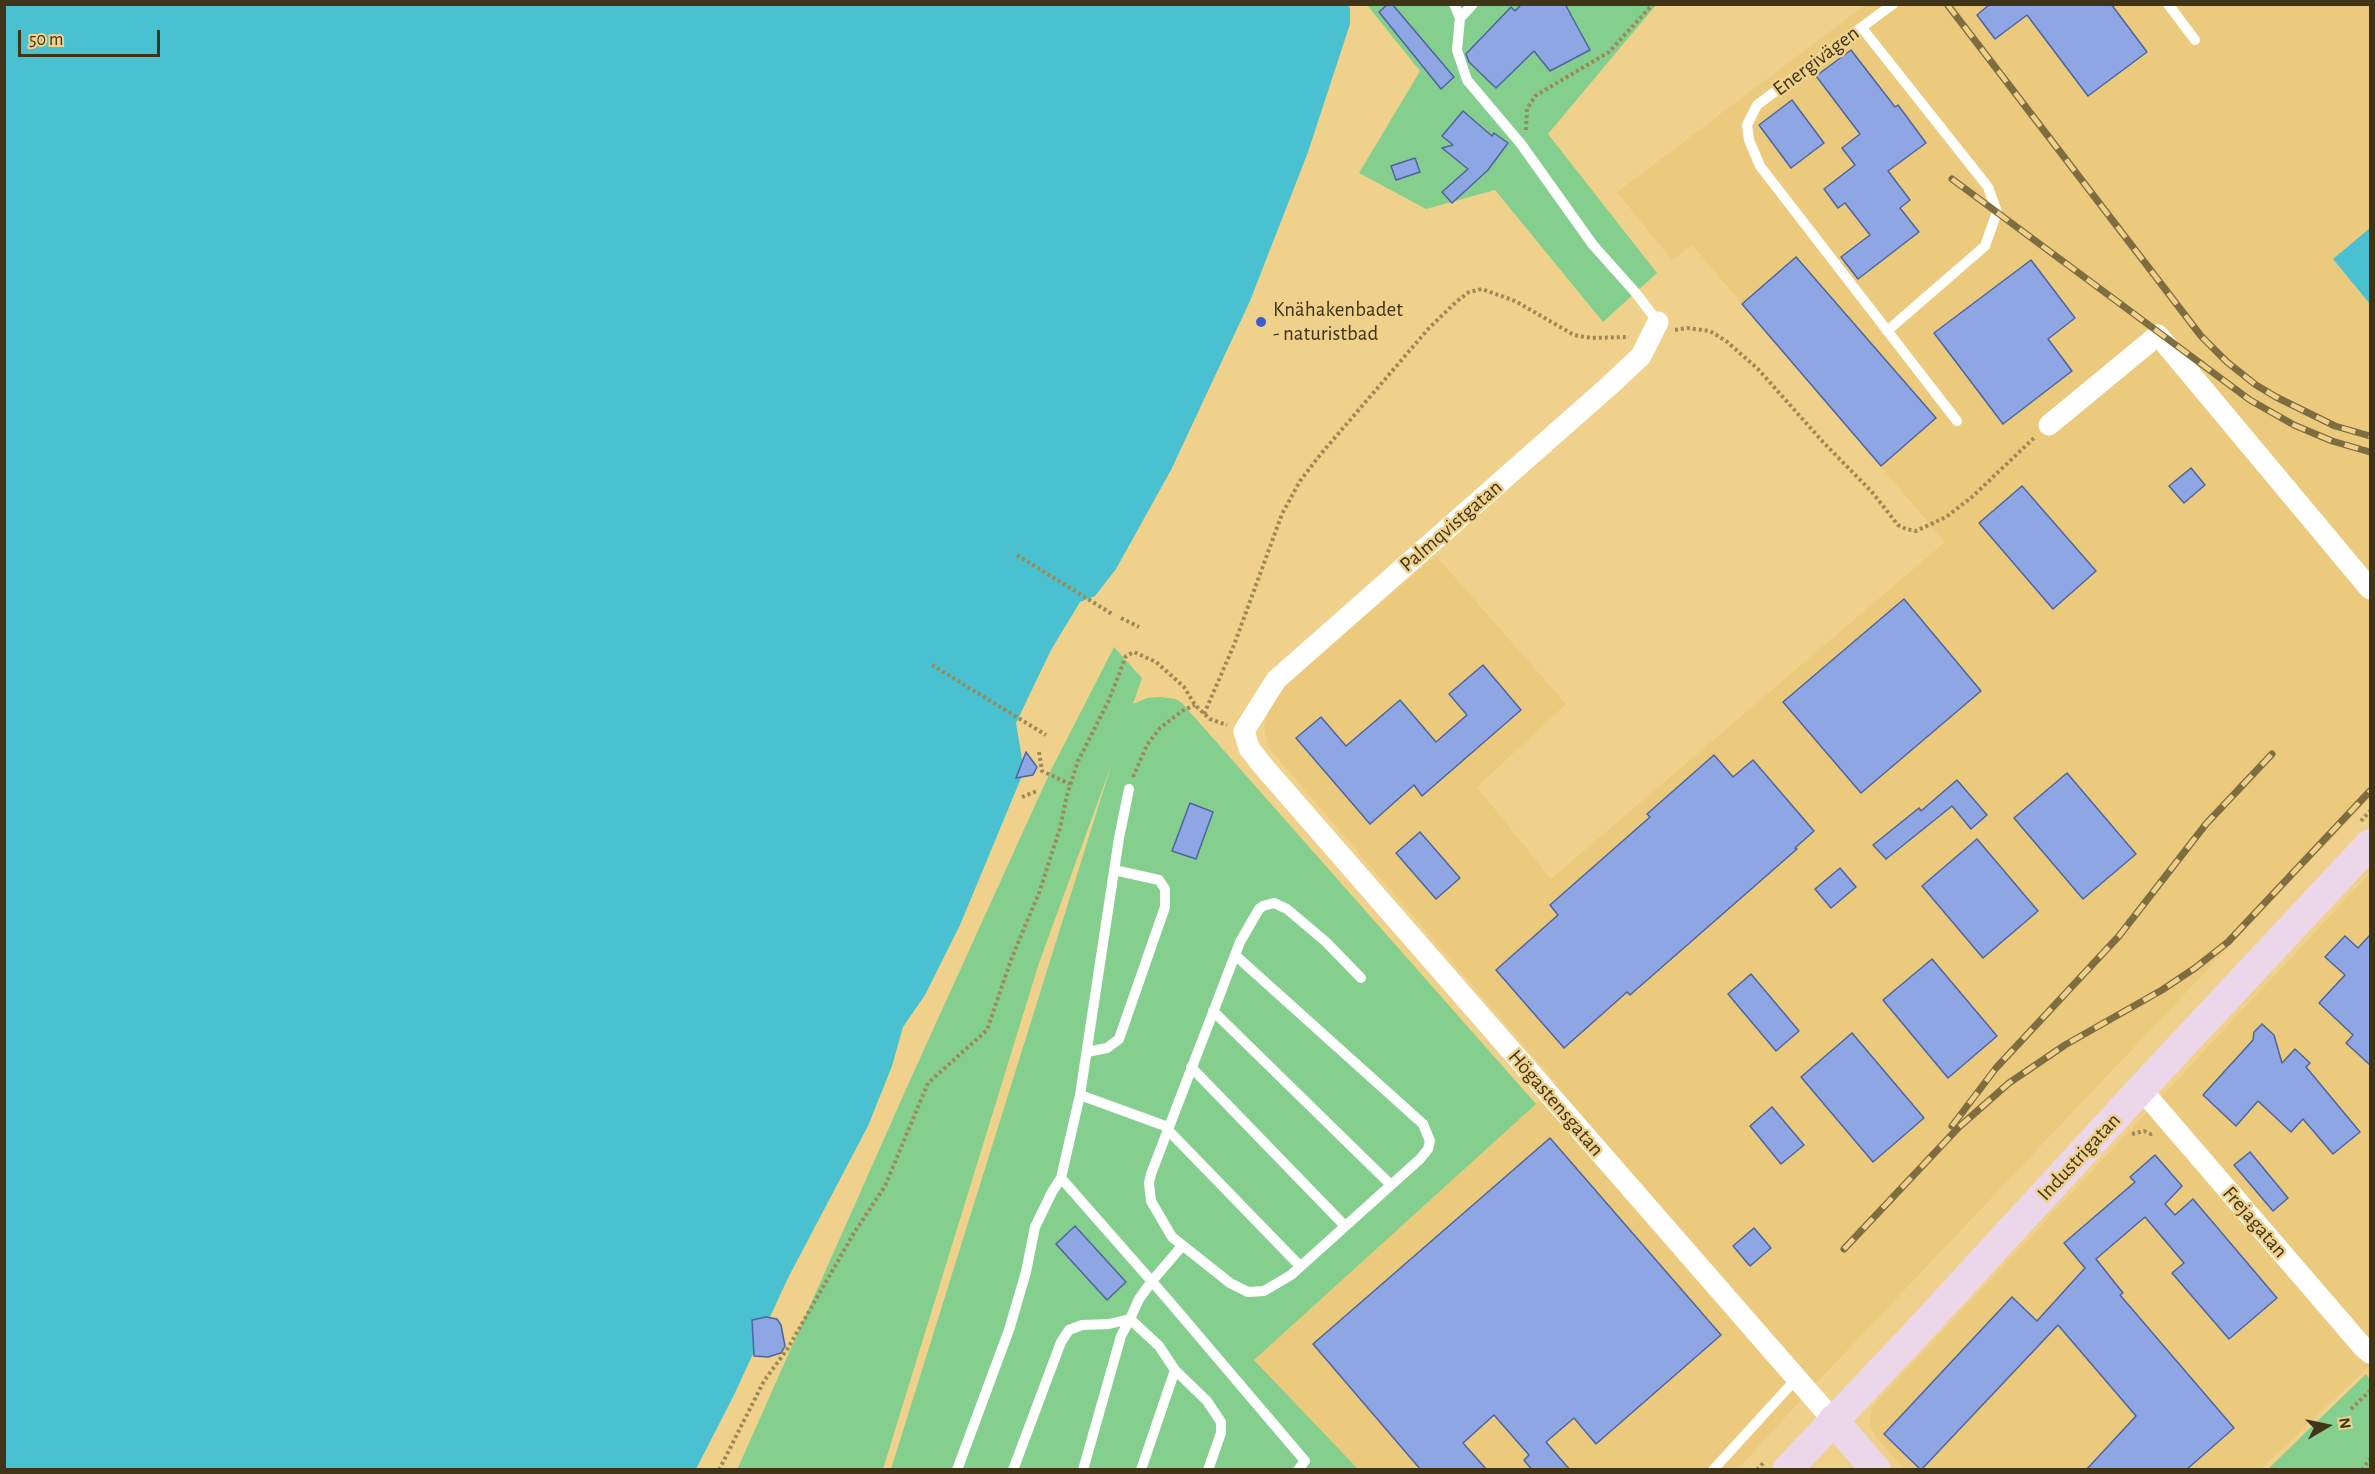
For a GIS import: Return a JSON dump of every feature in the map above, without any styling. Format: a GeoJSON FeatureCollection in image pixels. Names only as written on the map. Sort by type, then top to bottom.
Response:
{"type":"FeatureCollection","features":[{"type":"Feature","properties":{"kind":"street","name":"Palmqvistgatan"},"geometry":{"type":"LineString","coordinates":[[1244,731],[1276,680],[1609,386],[1641,356],[1655,328]]}},
{"type":"Feature","properties":{"kind":"street"},"geometry":{"type":"LineString","coordinates":[[2049,424],[2158,335],[2370,589]]}},
{"type":"Feature","properties":{"kind":"street","name":"Högastensgatan"},"geometry":{"type":"LineString","coordinates":[[1244,731],[1249,748],[1263,766],[1876,1470]]}},
{"type":"Feature","properties":{"kind":"street","name":"Industrigatan"},"geometry":{"type":"LineString","coordinates":[[1787,1470],[2370,844]]}},
{"type":"Feature","properties":{"kind":"street","name":"Frejagatan"},"geometry":{"type":"LineString","coordinates":[[2141,1089],[2370,1353]]}},
{"type":"Feature","properties":{"kind":"lane"},"geometry":{"type":"LineString","coordinates":[[1455,4],[1460,18],[1457,50],[1467,80],[1528,154],[1655,328]]}},
{"type":"Feature","properties":{"kind":"lane"},"geometry":{"type":"LineString","coordinates":[[1460,18],[1473,4]]}},
{"type":"Feature","properties":{"kind":"lane","name":"Energivägen"},"geometry":{"type":"LineString","coordinates":[[1887,331],[1760,166],[1749,140],[1747,125],[1757,105],[1893,4]]}},
{"type":"Feature","properties":{"kind":"lane"},"geometry":{"type":"LineString","coordinates":[[2168,4],[2195,40]]}},
{"type":"Feature","properties":{"kind":"lane"},"geometry":{"type":"LineString","coordinates":[[1862,28],[1988,187],[1996,212],[1985,246],[1887,331],[1957,421]]}},
{"type":"Feature","properties":{"kind":"lane"},"geometry":{"type":"LineString","coordinates":[[957,1470],[1009,1330],[1026,1272],[1035,1227],[1061,1178],[1080,1095],[1114,870],[1129,789]]}},
{"type":"Feature","properties":{"kind":"lane"},"geometry":{"type":"LineString","coordinates":[[1087,1052],[1107,1048],[1119,1039],[1128,1019],[1165,907],[1165,889],[1159,880],[1114,870]]}},
{"type":"Feature","properties":{"kind":"lane"},"geometry":{"type":"LineString","coordinates":[[1235,955],[1426,1128],[1430,1141],[1426,1151],[1391,1185],[1300,1266],[1271,1287],[1248,1292],[1230,1283],[1172,1237],[1155,1211],[1149,1192],[1150,1174],[1235,955],[1259,909],[1274,903],[1287,909],[1361,978]]}},
{"type":"Feature","properties":{"kind":"lane"},"geometry":{"type":"LineString","coordinates":[[1213,1011],[1391,1185]]}},
{"type":"Feature","properties":{"kind":"lane"},"geometry":{"type":"LineString","coordinates":[[1191,1067],[1345,1226]]}},
{"type":"Feature","properties":{"kind":"lane"},"geometry":{"type":"LineString","coordinates":[[1080,1095],[1168,1128],[1300,1266]]}},
{"type":"Feature","properties":{"kind":"lane"},"geometry":{"type":"LineString","coordinates":[[1061,1178],[1305,1461],[1298,1470]]}},
{"type":"Feature","properties":{"kind":"lane"},"geometry":{"type":"LineString","coordinates":[[1083,1470],[1121,1336],[1139,1299],[1182,1246]]}},
{"type":"Feature","properties":{"kind":"lane"},"geometry":{"type":"LineString","coordinates":[[1130,1319],[1159,1346],[1175,1370],[1207,1401],[1221,1422],[1221,1433],[1208,1470]]}},
{"type":"Feature","properties":{"kind":"lane"},"geometry":{"type":"LineString","coordinates":[[1013,1470],[1057,1350],[1069,1330],[1082,1325],[1109,1324],[1130,1319]]}},
{"type":"Feature","properties":{"kind":"lane"},"geometry":{"type":"LineString","coordinates":[[1141,1470],[1175,1370]]}},
{"type":"Feature","properties":{"kind":"lane"},"geometry":{"type":"LineString","coordinates":[[1713,1470],[1796,1379]]}},
{"type":"Feature","properties":{"kind":"path"},"geometry":{"type":"LineString","coordinates":[[1528,154],[1527,109],[1535,96],[1610,52],[1653,4]]}},
{"type":"Feature","properties":{"kind":"path"},"geometry":{"type":"LineString","coordinates":[[1204,714],[1234,645],[1282,514],[1300,482],[1320,455],[1429,328],[1469,292],[1482,289],[1515,300],[1574,335],[1591,338],[1655,328],[1687,328],[1710,332],[1726,341],[1758,369],[1823,442],[1872,492],[1898,525],[1906,529],[1916,531],[1946,517],[1972,497],[2049,424]]}},
{"type":"Feature","properties":{"kind":"path"},"geometry":{"type":"LineString","coordinates":[[1017,555],[1112,614]]}},
{"type":"Feature","properties":{"kind":"path"},"geometry":{"type":"LineString","coordinates":[[1121,618],[1139,627]]}},
{"type":"Feature","properties":{"kind":"path"},"geometry":{"type":"LineString","coordinates":[[719,1470],[764,1381],[788,1348],[854,1233],[885,1186],[928,1083],[987,1030],[1012,957],[1039,893],[1078,761],[1108,700],[1126,656],[1134,652],[1156,662],[1184,687],[1195,705],[1210,719],[1244,731]]}},
{"type":"Feature","properties":{"kind":"path"},"geometry":{"type":"LineString","coordinates":[[932,665],[1046,735]]}},
{"type":"Feature","properties":{"kind":"path"},"geometry":{"type":"LineString","coordinates":[[1129,789],[1137,764],[1147,745],[1160,728],[1182,711],[1195,705]]}},
{"type":"Feature","properties":{"kind":"path"},"geometry":{"type":"LineString","coordinates":[[1039,753],[1042,771],[1071,784]]}},
{"type":"Feature","properties":{"kind":"path"},"geometry":{"type":"LineString","coordinates":[[1022,797],[1038,791]]}},
{"type":"Feature","properties":{"kind":"path"},"geometry":{"type":"LineString","coordinates":[[2351,1409],[2370,1391]]}},
{"type":"Feature","properties":{"kind":"path"},"geometry":{"type":"LineString","coordinates":[[2362,1470],[2370,1459]]}},
{"type":"Feature","properties":{"kind":"shaded area"},"geometry":{"type":"Polygon","coordinates":[[[1865,5],[2370,5],[2370,798],[1821,1378],[1738,1469],[1358,1469],[1253,1360],[1536,1104],[1556,1083],[1268,747],[1264,726],[1269,707],[1287,682],[1436,556],[1566,704],[1477,787],[1551,879],[1945,542],[1692,245],[1672,260],[1617,192],[1865,5]]]}},
{"type":"Feature","properties":{"kind":"shaded area"},"geometry":{"type":"Polygon","coordinates":[[[2370,873],[2370,1365],[2261,1469],[1904,1469],[1875,1436],[1870,1424],[1872,1407],[2370,873]]]}},
{"type":"Feature","properties":{"kind":"green space"},"geometry":{"type":"Polygon","coordinates":[[[1367,5],[1656,5],[1548,134],[1657,273],[1603,322],[1495,190],[1426,209],[1359,173],[1420,71],[1367,5]]]}},
{"type":"Feature","properties":{"kind":"green space"},"geometry":{"type":"Polygon","coordinates":[[[1114,647],[1142,678],[1133,704],[1147,698],[1160,697],[1176,699],[1182,703],[1536,1104],[1254,1360],[1358,1469],[891,1469],[1111,766],[1039,963],[883,1469],[737,1470],[1052,768],[1114,647]]]}},
{"type":"Feature","properties":{"kind":"green space"},"geometry":{"type":"Polygon","coordinates":[[[2366,1374],[2370,1379],[2370,1469],[2268,1469],[2366,1374]]]}},
{"type":"Feature","properties":{"kind":"water"},"geometry":{"type":"Polygon","coordinates":[[[5,5],[1347,5],[1350,8],[1350,24],[1308,152],[1250,301],[1171,470],[1116,569],[1095,596],[1080,602],[1051,650],[1016,723],[1024,771],[960,925],[925,995],[903,1027],[892,1066],[868,1126],[788,1278],[734,1395],[696,1469],[5,1470],[5,5]]]}},
{"type":"Feature","properties":{"kind":"water"},"geometry":{"type":"Polygon","coordinates":[[[2370,228],[2370,304],[2333,259],[2370,228]]]}},
{"type":"Feature","properties":{"kind":"building"},"geometry":{"type":"Polygon","coordinates":[[[1388,4],[1392,4],[1454,77],[1441,89],[1379,12],[1388,4]]]}},
{"type":"Feature","properties":{"kind":"building"},"geometry":{"type":"Polygon","coordinates":[[[1522,4],[1565,4],[1590,50],[1550,71],[1534,51],[1496,88],[1469,62],[1466,54],[1511,7],[1515,11],[1522,4]]]}},
{"type":"Feature","properties":{"kind":"building"},"geometry":{"type":"Polygon","coordinates":[[[1990,4],[2111,4],[2147,52],[2088,96],[2027,15],[1995,39],[1977,15],[1990,4]]]}},
{"type":"Feature","properties":{"kind":"building"},"geometry":{"type":"Polygon","coordinates":[[[1851,50],[1895,107],[1898,105],[1926,143],[1888,171],[1910,200],[1900,208],[1919,232],[1858,279],[1841,257],[1870,235],[1845,203],[1838,208],[1824,189],[1855,165],[1842,148],[1860,134],[1816,76],[1851,50]]]}},
{"type":"Feature","properties":{"kind":"building"},"geometry":{"type":"Polygon","coordinates":[[[1792,100],[1824,143],[1791,168],[1759,125],[1792,100]]]}},
{"type":"Feature","properties":{"kind":"building"},"geometry":{"type":"Polygon","coordinates":[[[1463,111],[1492,136],[1494,133],[1508,143],[1488,170],[1452,203],[1442,192],[1468,169],[1442,148],[1453,145],[1442,136],[1463,111]]]}},
{"type":"Feature","properties":{"kind":"building"},"geometry":{"type":"Polygon","coordinates":[[[1415,158],[1420,172],[1396,180],[1391,166],[1415,158]]]}},
{"type":"Feature","properties":{"kind":"building"},"geometry":{"type":"Polygon","coordinates":[[[1796,257],[1936,418],[1881,466],[1742,304],[1796,257]]]}},
{"type":"Feature","properties":{"kind":"building"},"geometry":{"type":"Polygon","coordinates":[[[2031,260],[2075,318],[2048,339],[2072,371],[2003,424],[1934,333],[2031,260]]]}},
{"type":"Feature","properties":{"kind":"building"},"geometry":{"type":"Polygon","coordinates":[[[2191,468],[2205,485],[2184,503],[2169,486],[2191,468]]]}},
{"type":"Feature","properties":{"kind":"building"},"geometry":{"type":"Polygon","coordinates":[[[2022,486],[2096,571],[2053,609],[1979,523],[2022,486]]]}},
{"type":"Feature","properties":{"kind":"building"},"geometry":{"type":"Polygon","coordinates":[[[1904,599],[1981,691],[1861,793],[1783,702],[1904,599]]]}},
{"type":"Feature","properties":{"kind":"building"},"geometry":{"type":"Polygon","coordinates":[[[1483,665],[1521,710],[1422,796],[1414,785],[1370,824],[1296,738],[1321,717],[1346,746],[1400,700],[1436,742],[1467,715],[1449,694],[1483,665]]]}},
{"type":"Feature","properties":{"kind":"building"},"geometry":{"type":"Polygon","coordinates":[[[1026,752],[1037,767],[1033,775],[1016,778],[1026,752]]]}},
{"type":"Feature","properties":{"kind":"building"},"geometry":{"type":"Polygon","coordinates":[[[1714,755],[1733,777],[1753,760],[1814,831],[1795,848],[1797,849],[1630,995],[1627,992],[1564,1048],[1496,970],[1558,915],[1550,905],[1650,817],[1647,814],[1714,755]]]}},
{"type":"Feature","properties":{"kind":"building"},"geometry":{"type":"Polygon","coordinates":[[[2067,773],[2136,854],[2083,899],[2014,818],[2067,773]]]}},
{"type":"Feature","properties":{"kind":"building"},"geometry":{"type":"Polygon","coordinates":[[[1957,780],[1987,815],[1971,829],[1952,806],[1886,859],[1873,845],[1919,808],[1921,811],[1957,780]]]}},
{"type":"Feature","properties":{"kind":"building"},"geometry":{"type":"Polygon","coordinates":[[[1190,803],[1213,812],[1196,859],[1172,851],[1190,803]]]}},
{"type":"Feature","properties":{"kind":"building"},"geometry":{"type":"Polygon","coordinates":[[[1420,832],[1460,878],[1436,899],[1396,853],[1420,832]]]}},
{"type":"Feature","properties":{"kind":"building"},"geometry":{"type":"Polygon","coordinates":[[[1977,839],[2038,911],[1983,958],[1922,886],[1977,839]]]}},
{"type":"Feature","properties":{"kind":"building"},"geometry":{"type":"Polygon","coordinates":[[[1840,868],[1856,887],[1831,908],[1815,889],[1840,868]]]}},
{"type":"Feature","properties":{"kind":"building"},"geometry":{"type":"Polygon","coordinates":[[[2370,935],[2370,1065],[2346,1043],[2353,1035],[2319,1003],[2345,975],[2325,957],[2345,936],[2358,948],[2370,935]]]}},
{"type":"Feature","properties":{"kind":"building"},"geometry":{"type":"Polygon","coordinates":[[[1932,959],[1997,1036],[1948,1078],[1883,1000],[1932,959]]]}},
{"type":"Feature","properties":{"kind":"building"},"geometry":{"type":"Polygon","coordinates":[[[1751,974],[1799,1031],[1776,1051],[1728,994],[1751,974]]]}},
{"type":"Feature","properties":{"kind":"building"},"geometry":{"type":"Polygon","coordinates":[[[2262,1024],[2274,1035],[2282,1063],[2295,1049],[2310,1063],[2306,1067],[2360,1132],[2333,1154],[2303,1119],[2291,1132],[2258,1101],[2236,1126],[2203,1095],[2253,1040],[2254,1032],[2262,1024]]]}},
{"type":"Feature","properties":{"kind":"building"},"geometry":{"type":"Polygon","coordinates":[[[1852,1033],[1924,1118],[1873,1162],[1801,1077],[1852,1033]]]}},
{"type":"Feature","properties":{"kind":"building"},"geometry":{"type":"Polygon","coordinates":[[[1772,1107],[1804,1145],[1781,1164],[1750,1126],[1772,1107]]]}},
{"type":"Feature","properties":{"kind":"building"},"geometry":{"type":"Polygon","coordinates":[[[1550,1138],[1721,1335],[1596,1444],[1574,1418],[1546,1442],[1570,1470],[1532,1470],[1524,1460],[1529,1455],[1494,1415],[1463,1443],[1487,1470],[1421,1470],[1313,1344],[1550,1138]]]}},
{"type":"Feature","properties":{"kind":"building"},"geometry":{"type":"Polygon","coordinates":[[[2250,1152],[2288,1198],[2273,1211],[2234,1165],[2250,1152]]]}},
{"type":"Feature","properties":{"kind":"building"},"geometry":{"type":"Polygon","coordinates":[[[2155,1155],[2182,1186],[2165,1204],[2175,1215],[2193,1199],[2277,1298],[2229,1339],[2172,1273],[2184,1263],[2145,1217],[2096,1259],[2123,1293],[2120,1295],[2234,1428],[2186,1470],[2086,1470],[2136,1416],[2058,1325],[1921,1470],[1884,1434],[2012,1297],[2037,1321],[2085,1268],[2064,1243],[2135,1182],[2130,1177],[2155,1155]]]}},
{"type":"Feature","properties":{"kind":"building"},"geometry":{"type":"Polygon","coordinates":[[[1075,1226],[1126,1282],[1107,1300],[1056,1244],[1075,1226]]]}},
{"type":"Feature","properties":{"kind":"building"},"geometry":{"type":"Polygon","coordinates":[[[1754,1228],[1771,1248],[1750,1266],[1733,1246],[1754,1228]]]}},
{"type":"Feature","properties":{"kind":"building"},"geometry":{"type":"Polygon","coordinates":[[[766,1317],[777,1319],[781,1325],[785,1346],[781,1353],[768,1357],[754,1356],[752,1320],[766,1317]]]}},
{"type":"Feature","properties":{"kind":"railway"},"geometry":{"type":"LineString","coordinates":[[1947,4],[2201,336],[2227,362],[2256,385],[2276,397],[2335,426],[2370,436]]}},
{"type":"Feature","properties":{"kind":"railway"},"geometry":{"type":"LineString","coordinates":[[1952,179],[2250,400],[2294,425],[2332,441],[2370,452]]}},
{"type":"Feature","properties":{"kind":"railway"},"geometry":{"type":"LineString","coordinates":[[1952,1126],[1996,1068],[2119,936],[2206,824],[2272,754]]}},
{"type":"Feature","properties":{"kind":"railway"},"geometry":{"type":"LineString","coordinates":[[1844,1249],[1959,1127],[2009,1083],[2065,1045],[2162,990],[2228,942],[2370,791]]}},
{"type":"Feature","properties":{"kind":"place","name":"Knähakenbadet - naturistbad"},"geometry":{"type":"Point","coordinates":[1261,322]}}]}
